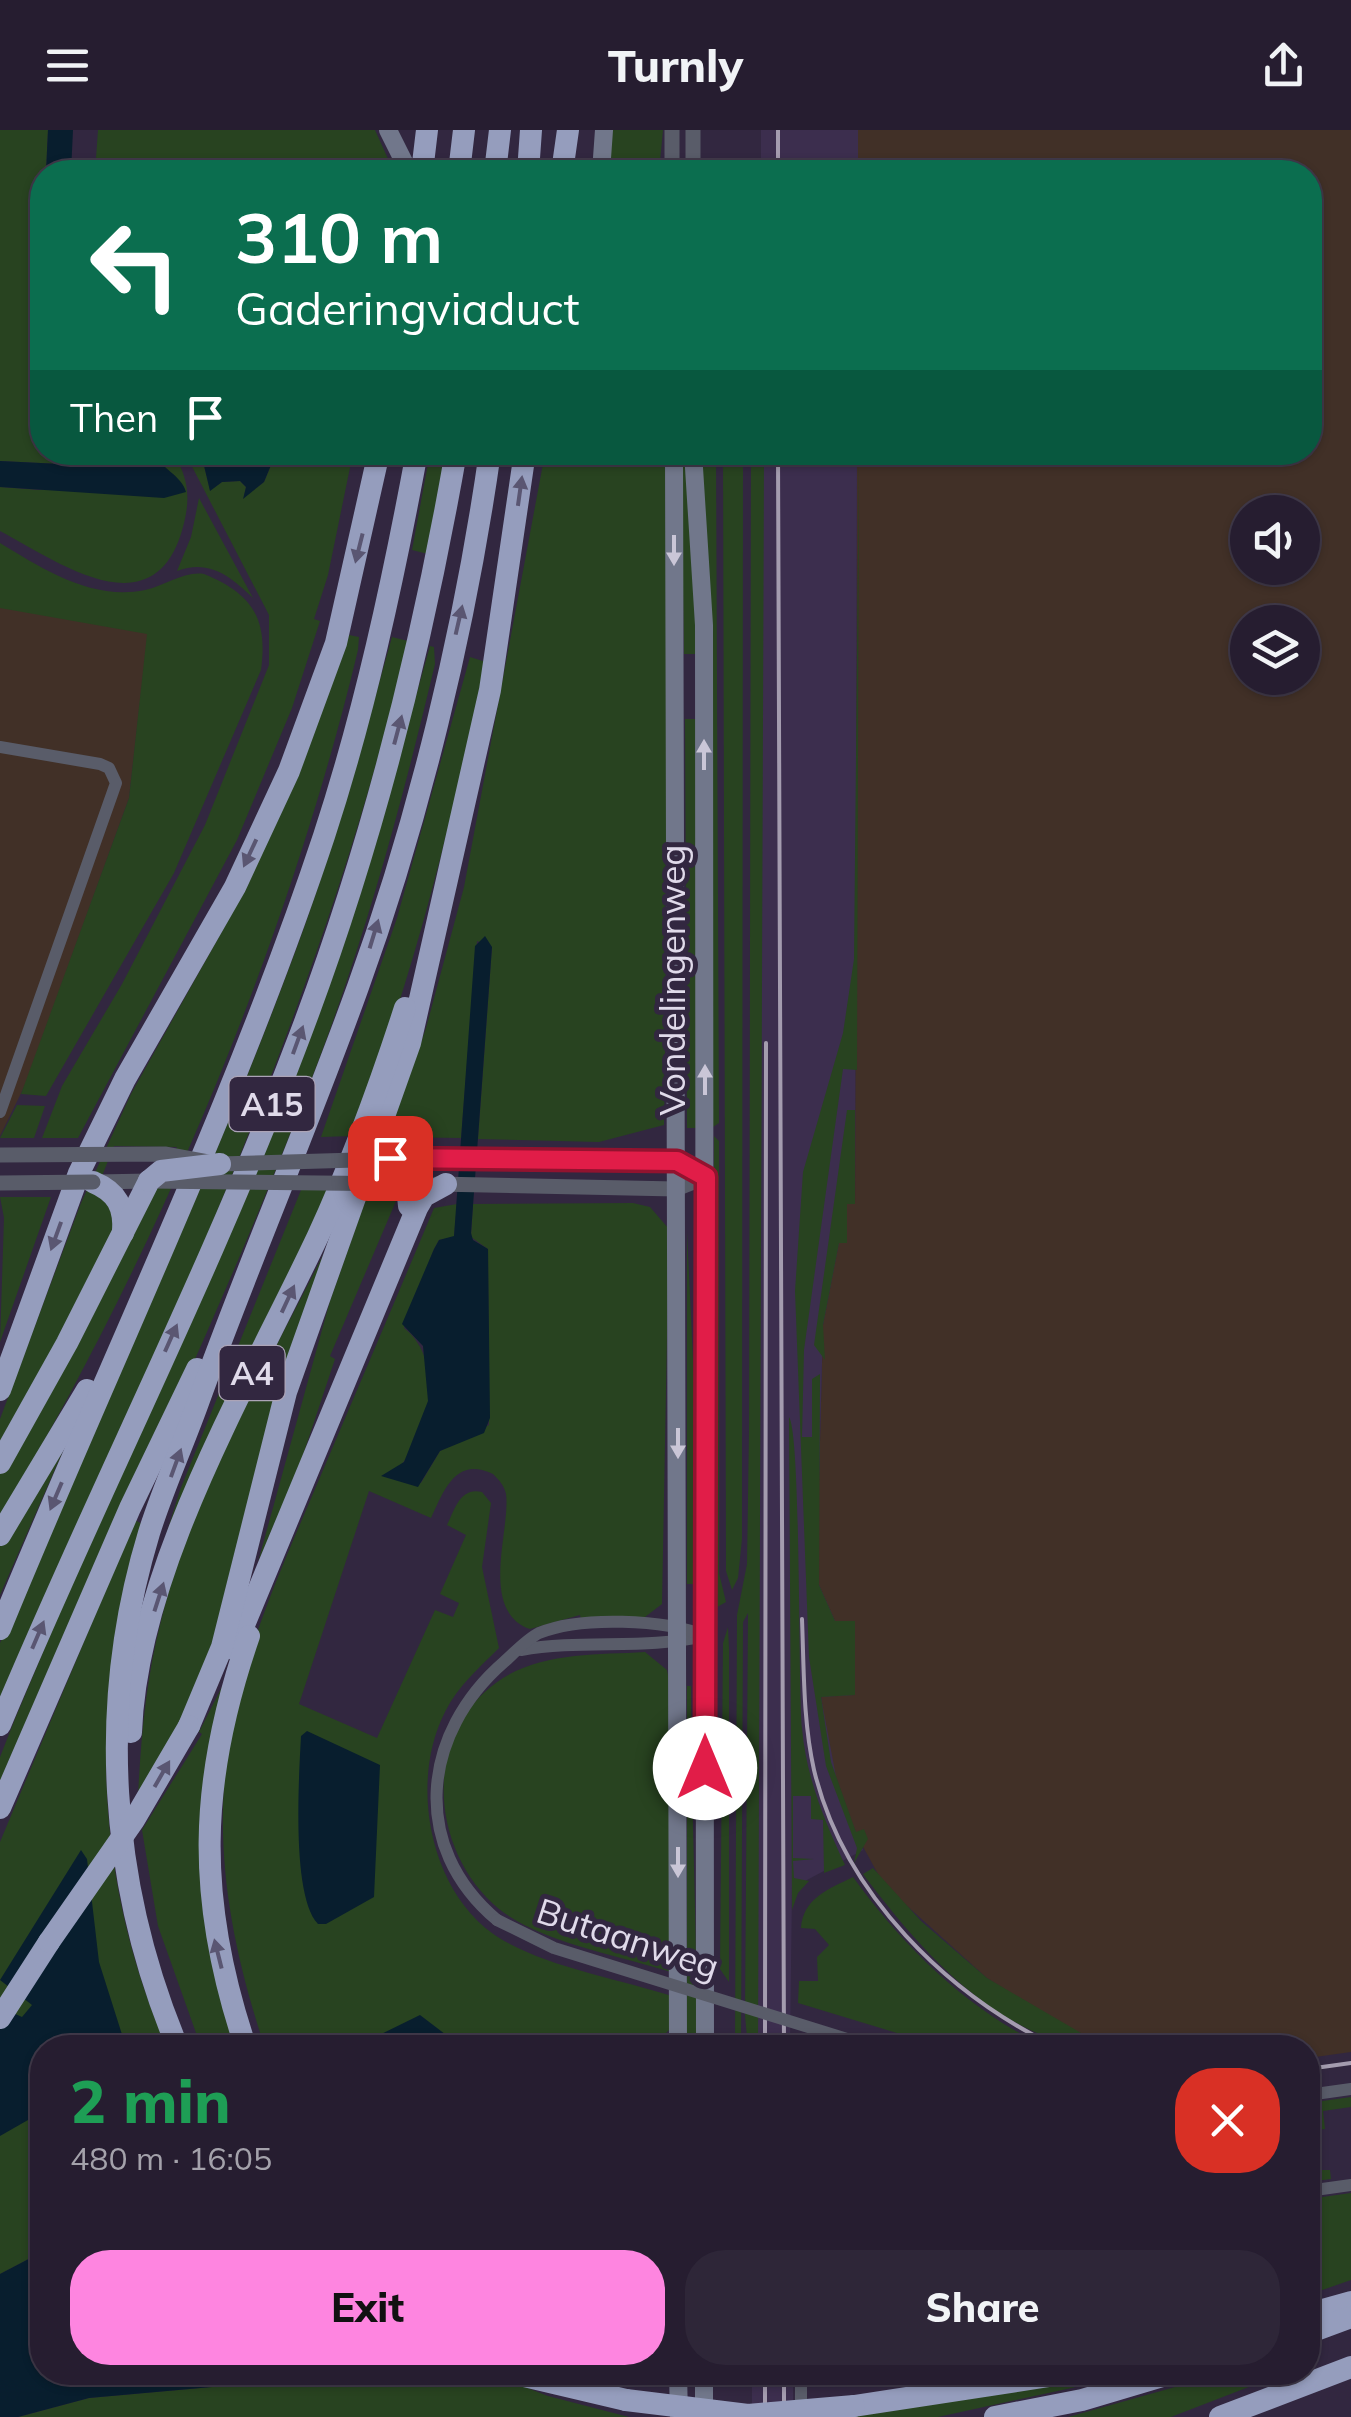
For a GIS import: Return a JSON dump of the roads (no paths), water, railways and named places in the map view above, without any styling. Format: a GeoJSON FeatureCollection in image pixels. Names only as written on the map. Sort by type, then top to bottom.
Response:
{"type":"FeatureCollection","features":[{"type":"Feature","properties":{"kind":"highway"},"geometry":{"type":"LineString","coordinates":[[460,160],[464,130]]}},
{"type":"Feature","properties":{"kind":"highway"},"geometry":{"type":"LineString","coordinates":[[496,160],[500,130]]}},
{"type":"Feature","properties":{"kind":"highway"},"geometry":{"type":"LineString","coordinates":[[529,160],[532,130]]}},
{"type":"Feature","properties":{"kind":"highway"},"geometry":{"type":"LineString","coordinates":[[564,160],[568,130]]}},
{"type":"Feature","properties":{"kind":"highway"},"geometry":{"type":"LineString","coordinates":[[0,1390],[79,1173],[125,1079],[235,886],[288,771],[336,642],[376,465]]}},
{"type":"Feature","properties":{"kind":"highway","name":"A15"},"geometry":{"type":"LineString","coordinates":[[0,1630],[225,1101],[325,832],[377,646],[414,465]]}},
{"type":"Feature","properties":{"kind":"highway","name":"A15"},"geometry":{"type":"LineString","coordinates":[[0,1725],[300,1034],[364,854],[409,690],[453,465]]}},
{"type":"Feature","properties":{"kind":"highway","name":"A15"},"geometry":{"type":"LineString","coordinates":[[0,1808],[130,1508],[252,1253],[359,986],[413,806],[470,569],[488,465]]}},
{"type":"Feature","properties":{"kind":"highway"},"geometry":{"type":"LineString","coordinates":[[194,1717],[231,1618],[250,1525],[286,1392],[410,1044],[493,674],[523,465]]}},
{"type":"Feature","properties":{"kind":"highway","name":"A4"},"geometry":{"type":"LineString","coordinates":[[138,1936],[129,1800],[132,1719],[144,1642],[180,1530],[320,1230],[383,1075],[461,828]]}},
{"type":"Feature","properties":{"kind":"highway"},"geometry":{"type":"LineString","coordinates":[[390,1158],[408,1184]]}},
{"type":"Feature","properties":{"kind":"highway"},"geometry":{"type":"LineString","coordinates":[[0,1462],[148,1181],[161,1171],[220,1164]]}},
{"type":"Feature","properties":{"kind":"highway"},"geometry":{"type":"LineString","coordinates":[[93,1182],[106,1187],[123,1208],[122,1236]]}},
{"type":"Feature","properties":{"kind":"highway","name":"A4"},"geometry":{"type":"LineString","coordinates":[[408,1184],[408,1230]]}},
{"type":"Feature","properties":{"kind":"highway","name":"A4"},"geometry":{"type":"LineString","coordinates":[[242,2035],[214,1935],[207,1869],[210,1808],[228,1703],[291,1509],[408,1230],[424,1196],[446,1184]]}},
{"type":"Feature","properties":{"kind":"highway","name":"A4"},"geometry":{"type":"LineString","coordinates":[[173,2035],[138,1936],[124,1871],[115,1764],[124,1647],[150,1532],[252,1253]]}},
{"type":"Feature","properties":{"kind":"highway","name":"A15"},"geometry":{"type":"LineString","coordinates":[[0,1535],[134,1309]]}},
{"type":"Feature","properties":{"kind":"highway"},"geometry":{"type":"LineString","coordinates":[[0,2018],[134,1820],[229,1659],[291,1509]]}},
{"type":"Feature","properties":{"kind":"highway"},"geometry":{"type":"LineString","coordinates":[[1320,2311],[1351,2302]]}},
{"type":"Feature","properties":{"kind":"highway"},"geometry":{"type":"LineString","coordinates":[[1320,2329],[1351,2317]]}},
{"type":"Feature","properties":{"kind":"highway"},"geometry":{"type":"LineString","coordinates":[[1320,2380],[1351,2368]]}},
{"type":"Feature","properties":{"kind":"highway"},"geometry":{"type":"LineString","coordinates":[[563,2385],[626,2400],[748,2416],[854,2406],[990,2385]]}},
{"type":"Feature","properties":{"kind":"highway"},"geometry":{"type":"LineString","coordinates":[[577,2385],[588,2391]]}},
{"type":"Feature","properties":{"kind":"highway"},"geometry":{"type":"LineString","coordinates":[[994,2417],[1082,2400],[1132,2385]]}},
{"type":"Feature","properties":{"kind":"highway"},"geometry":{"type":"LineString","coordinates":[[1220,2417],[1306,2385]]}},
{"type":"Feature","properties":{"kind":"main road"},"geometry":{"type":"LineString","coordinates":[[388,130],[404,160]]}},
{"type":"Feature","properties":{"kind":"main road"},"geometry":{"type":"LineString","coordinates":[[601,160],[604,130]]}},
{"type":"Feature","properties":{"kind":"main road","name":"Vondelingenweg"},"geometry":{"type":"LineString","coordinates":[[674,465],[678,2035]]}},
{"type":"Feature","properties":{"kind":"main road","name":"Vondelingenweg"},"geometry":{"type":"LineString","coordinates":[[694,465],[704,625],[704,2035]]}},
{"type":"Feature","properties":{"kind":"main road"},"geometry":{"type":"LineString","coordinates":[[678,2385],[678,2417]]}},
{"type":"Feature","properties":{"kind":"main road"},"geometry":{"type":"LineString","coordinates":[[704,2385],[704,2417]]}},
{"type":"Feature","properties":{"kind":"street"},"geometry":{"type":"LineString","coordinates":[[672,130],[672,160]]}},
{"type":"Feature","properties":{"kind":"street"},"geometry":{"type":"LineString","coordinates":[[693,130],[693,160]]}},
{"type":"Feature","properties":{"kind":"street"},"geometry":{"type":"LineString","coordinates":[[0,748],[100,764],[109,768],[116,782],[0,1112]]}},
{"type":"Feature","properties":{"kind":"street"},"geometry":{"type":"LineString","coordinates":[[0,1156],[166,1154],[220,1164],[390,1158],[677,1161],[706,1177]]}},
{"type":"Feature","properties":{"kind":"street"},"geometry":{"type":"LineString","coordinates":[[0,1182],[676,1189],[706,1177]]}},
{"type":"Feature","properties":{"kind":"street","name":"Butaanweg"},"geometry":{"type":"LineString","coordinates":[[704,1636],[579,1624],[519,1651],[481,1682],[455,1716],[441,1750],[436,1793],[440,1831],[451,1861],[473,1896],[497,1920],[554,1948],[834,2035]]}},
{"type":"Feature","properties":{"kind":"street","name":"Butaanweg"},"geometry":{"type":"LineString","coordinates":[[535,1642],[579,1643],[678,1633]]}},
{"type":"Feature","properties":{"kind":"street"},"geometry":{"type":"LineString","coordinates":[[1320,2093],[1351,2089]]}},
{"type":"Feature","properties":{"kind":"street"},"geometry":{"type":"LineString","coordinates":[[1320,2189],[1351,2185]]}},
{"type":"Feature","properties":{"kind":"street"},"geometry":{"type":"LineString","coordinates":[[800,2417],[801,2385]]}},
{"type":"Feature","properties":{"kind":"water"},"geometry":{"type":"Polygon","coordinates":[[[48,130],[73,130],[72,160],[47,160],[48,130]]]}},
{"type":"Feature","properties":{"kind":"water"},"geometry":{"type":"Polygon","coordinates":[[[0,461],[121,467],[163,465],[186,492],[164,498],[0,487],[0,461]]]}},
{"type":"Feature","properties":{"kind":"water"},"geometry":{"type":"Polygon","coordinates":[[[204,465],[271,465],[264,482],[243,499],[246,487],[240,481],[222,482],[210,491],[204,465]]]}},
{"type":"Feature","properties":{"kind":"water"},"geometry":{"type":"Polygon","coordinates":[[[485,936],[492,947],[471,1233],[473,1240],[488,1249],[490,1418],[484,1433],[440,1451],[418,1487],[381,1476],[404,1462],[428,1401],[423,1346],[402,1324],[439,1240],[454,1236],[475,946],[485,936]]]}},
{"type":"Feature","properties":{"kind":"water"},"geometry":{"type":"Polygon","coordinates":[[[307,1731],[380,1765],[374,1897],[326,1924],[318,1924],[309,1910],[300,1863],[300,1754],[301,1736],[307,1731]]]}},
{"type":"Feature","properties":{"kind":"water"},"geometry":{"type":"Polygon","coordinates":[[[81,1850],[87,1859],[99,1962],[122,2035],[30,2035],[30,2119],[0,2136],[0,2007],[22,2017],[32,2005],[0,1980],[81,1850]]]}},
{"type":"Feature","properties":{"kind":"water"},"geometry":{"type":"Polygon","coordinates":[[[420,2015],[446,2035],[379,2035],[420,2015]]]}},
{"type":"Feature","properties":{"kind":"water"},"geometry":{"type":"Polygon","coordinates":[[[30,2258],[30,2385],[233,2385],[89,2398],[18,2417],[0,2417],[0,2274],[30,2258]]]}},
{"type":"Feature","properties":{"kind":"railway"},"geometry":{"type":"LineString","coordinates":[[778,130],[778,160]]}},
{"type":"Feature","properties":{"kind":"railway"},"geometry":{"type":"LineString","coordinates":[[778,465],[784,2035]]}},
{"type":"Feature","properties":{"kind":"railway"},"geometry":{"type":"LineString","coordinates":[[765,2035],[766,1043]]}},
{"type":"Feature","properties":{"kind":"railway"},"geometry":{"type":"LineString","coordinates":[[802,1619],[810,1751],[829,1815],[849,1858],[906,1936],[940,1969],[978,2000],[1035,2035]]}},
{"type":"Feature","properties":{"kind":"railway"},"geometry":{"type":"LineString","coordinates":[[1320,2067],[1351,2063]]}},
{"type":"Feature","properties":{"kind":"railway"},"geometry":{"type":"LineString","coordinates":[[765,2385],[765,2417]]}},
{"type":"Feature","properties":{"kind":"railway"},"geometry":{"type":"LineString","coordinates":[[784,2385],[784,2417]]}}]}
